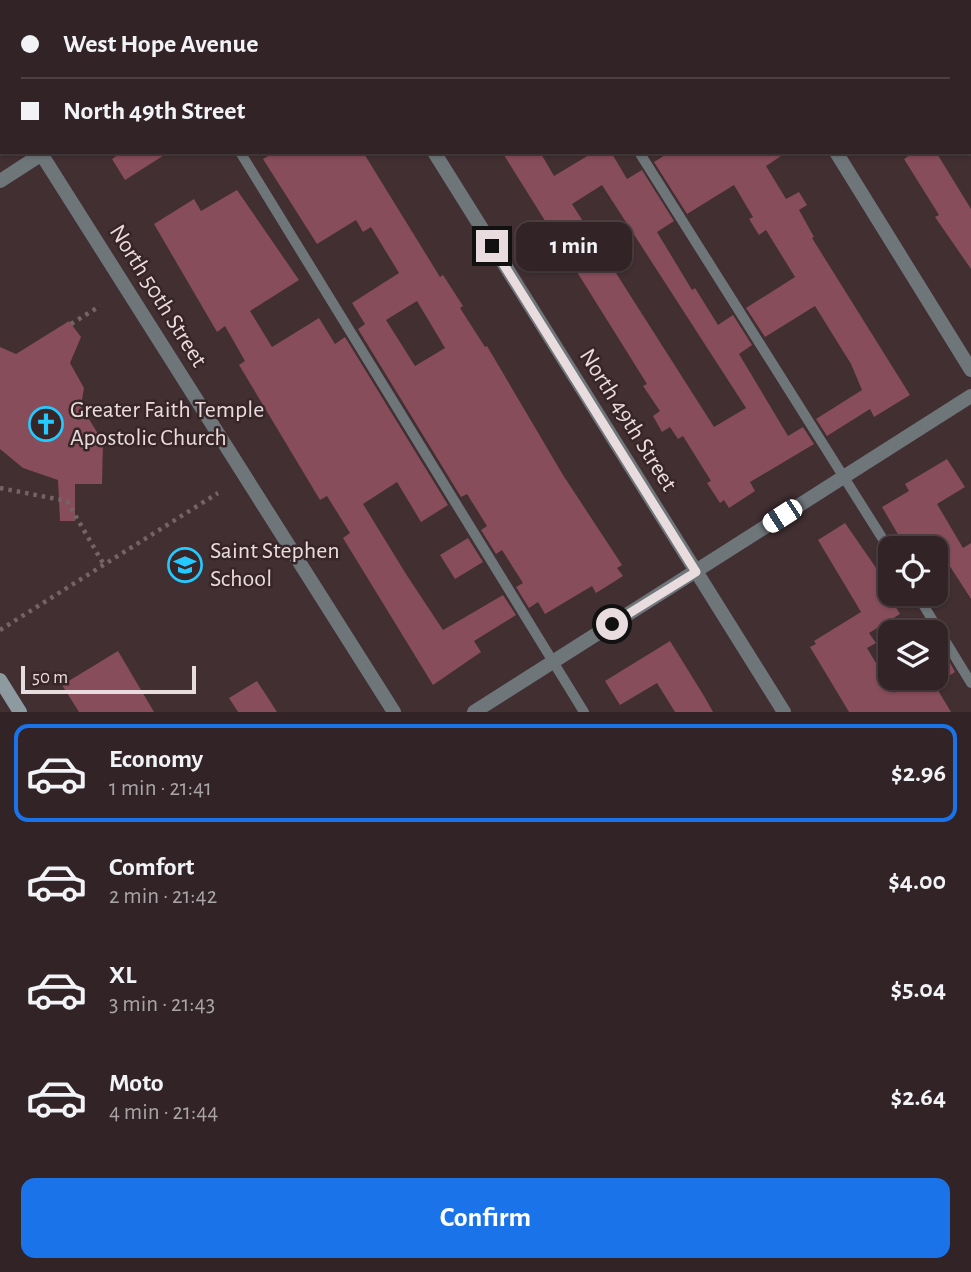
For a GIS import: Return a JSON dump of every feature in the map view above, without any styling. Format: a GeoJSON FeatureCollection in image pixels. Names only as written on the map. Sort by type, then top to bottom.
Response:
{"type":"FeatureCollection","features":[{"type":"Feature","properties":{"kind":"street"},"geometry":{"type":"LineString","coordinates":[[0,181],[40,154]]}},
{"type":"Feature","properties":{"kind":"street","name":"North 50th Street"},"geometry":{"type":"LineString","coordinates":[[43,154],[394,712]]}},
{"type":"Feature","properties":{"kind":"street","name":"North 49th Street"},"geometry":{"type":"LineString","coordinates":[[435,154],[784,712]]}},
{"type":"Feature","properties":{"kind":"street"},"geometry":{"type":"LineString","coordinates":[[837,154],[971,370]]}},
{"type":"Feature","properties":{"kind":"street"},"geometry":{"type":"LineString","coordinates":[[474,712],[971,396]]}},
{"type":"Feature","properties":{"kind":"street"},"geometry":{"type":"LineString","coordinates":[[2,690],[20,712]]}},
{"type":"Feature","properties":{"kind":"lane"},"geometry":{"type":"LineString","coordinates":[[241,154],[584,712]]}},
{"type":"Feature","properties":{"kind":"lane"},"geometry":{"type":"LineString","coordinates":[[640,154],[881,536]]}},
{"type":"Feature","properties":{"kind":"lane"},"geometry":{"type":"LineString","coordinates":[[924,606],[971,683]]}},
{"type":"Feature","properties":{"kind":"path"},"geometry":{"type":"LineString","coordinates":[[71,324],[100,306]]}},
{"type":"Feature","properties":{"kind":"path"},"geometry":{"type":"LineString","coordinates":[[0,488],[67,500],[104,565]]}},
{"type":"Feature","properties":{"kind":"path"},"geometry":{"type":"LineString","coordinates":[[0,630],[218,493]]}},
{"type":"Feature","properties":{"kind":"building"},"geometry":{"type":"Polygon","coordinates":[[[119,154],[166,154],[125,180],[112,159],[119,154]]]}},
{"type":"Feature","properties":{"kind":"building"},"geometry":{"type":"Polygon","coordinates":[[[272,154],[364,154],[440,277],[443,275],[463,306],[460,308],[485,347],[487,346],[563,475],[622,565],[617,568],[623,576],[596,593],[592,586],[545,614],[538,602],[529,608],[516,587],[523,583],[502,550],[496,554],[481,530],[487,526],[467,494],[461,497],[358,329],[365,324],[352,303],[399,273],[371,227],[363,232],[356,220],[317,244],[263,159],[272,154]],[[417,301],[386,320],[415,366],[445,348],[417,301]]]}},
{"type":"Feature","properties":{"kind":"building"},"geometry":{"type":"Polygon","coordinates":[[[503,154],[541,154],[554,176],[591,154],[612,154],[627,179],[642,170],[674,221],[657,232],[692,290],[695,288],[718,325],[733,315],[752,345],[739,354],[788,436],[803,427],[814,444],[750,482],[755,491],[729,508],[724,500],[720,503],[707,483],[711,481],[683,436],[678,439],[670,427],[662,432],[653,416],[660,411],[643,386],[647,384],[503,154]],[[602,185],[572,204],[714,427],[746,408],[602,185]]]}},
{"type":"Feature","properties":{"kind":"building"},"geometry":{"type":"Polygon","coordinates":[[[667,154],[784,154],[766,166],[786,199],[799,192],[807,205],[799,210],[814,237],[812,238],[910,395],[874,417],[870,409],[827,436],[816,419],[862,390],[851,364],[815,306],[765,337],[746,308],[795,277],[766,230],[759,235],[749,219],[753,217],[734,185],[687,214],[654,162],[667,154]]]}},
{"type":"Feature","properties":{"kind":"building"},"geometry":{"type":"Polygon","coordinates":[[[911,154],[937,154],[971,209],[971,269],[935,217],[939,215],[904,159],[911,154]]]}},
{"type":"Feature","properties":{"kind":"building"},"geometry":{"type":"Polygon","coordinates":[[[237,190],[299,280],[250,311],[272,347],[319,318],[335,344],[345,337],[448,505],[421,522],[397,482],[363,504],[406,574],[443,630],[503,595],[516,615],[474,641],[481,652],[433,685],[343,538],[350,533],[327,496],[320,500],[239,365],[245,361],[225,326],[217,332],[154,224],[194,199],[201,211],[237,190]]]}},
{"type":"Feature","properties":{"kind":"building","name":"Greater Faith Temple Apostolic Church"},"geometry":{"type":"Polygon","coordinates":[[[69,321],[81,337],[70,363],[84,388],[81,406],[103,442],[102,484],[75,484],[75,521],[60,521],[58,480],[23,468],[0,449],[0,347],[16,354],[69,321]]]}},
{"type":"Feature","properties":{"kind":"building"},"geometry":{"type":"Polygon","coordinates":[[[947,459],[965,487],[937,504],[963,548],[971,543],[971,599],[948,563],[948,536],[899,536],[882,507],[909,491],[905,484],[947,459]]]}},
{"type":"Feature","properties":{"kind":"building"},"geometry":{"type":"Polygon","coordinates":[[[845,523],[878,571],[878,606],[895,606],[900,614],[890,620],[878,620],[878,627],[869,633],[876,643],[867,648],[878,666],[878,690],[892,690],[894,693],[898,690],[938,690],[951,712],[849,712],[810,647],[816,644],[814,641],[861,612],[818,540],[845,523]]]}},
{"type":"Feature","properties":{"kind":"building"},"geometry":{"type":"Polygon","coordinates":[[[468,538],[483,562],[455,579],[440,555],[468,538]]]}},
{"type":"Feature","properties":{"kind":"building"},"geometry":{"type":"Polygon","coordinates":[[[670,641],[713,712],[675,712],[657,683],[620,705],[605,681],[670,641]]]}},
{"type":"Feature","properties":{"kind":"building"},"geometry":{"type":"Polygon","coordinates":[[[118,651],[154,712],[79,712],[62,685],[118,651]]]}},
{"type":"Feature","properties":{"kind":"building"},"geometry":{"type":"Polygon","coordinates":[[[948,659],[955,672],[948,676],[948,659]]]}},
{"type":"Feature","properties":{"kind":"building"},"geometry":{"type":"Polygon","coordinates":[[[257,681],[277,712],[238,712],[229,698],[257,681]]]}},
{"type":"Feature","properties":{"kind":"place","name":"Greater Faith Temple Apostolic Church"},"geometry":{"type":"Point","coordinates":[46,424]}},
{"type":"Feature","properties":{"kind":"place","name":"Saint Stephen School"},"geometry":{"type":"Point","coordinates":[185,565]}},
{"type":"Feature","properties":{"kind":"route"},"geometry":{"type":"LineString","coordinates":[[492,246],[696,572],[612,624]]}}]}
